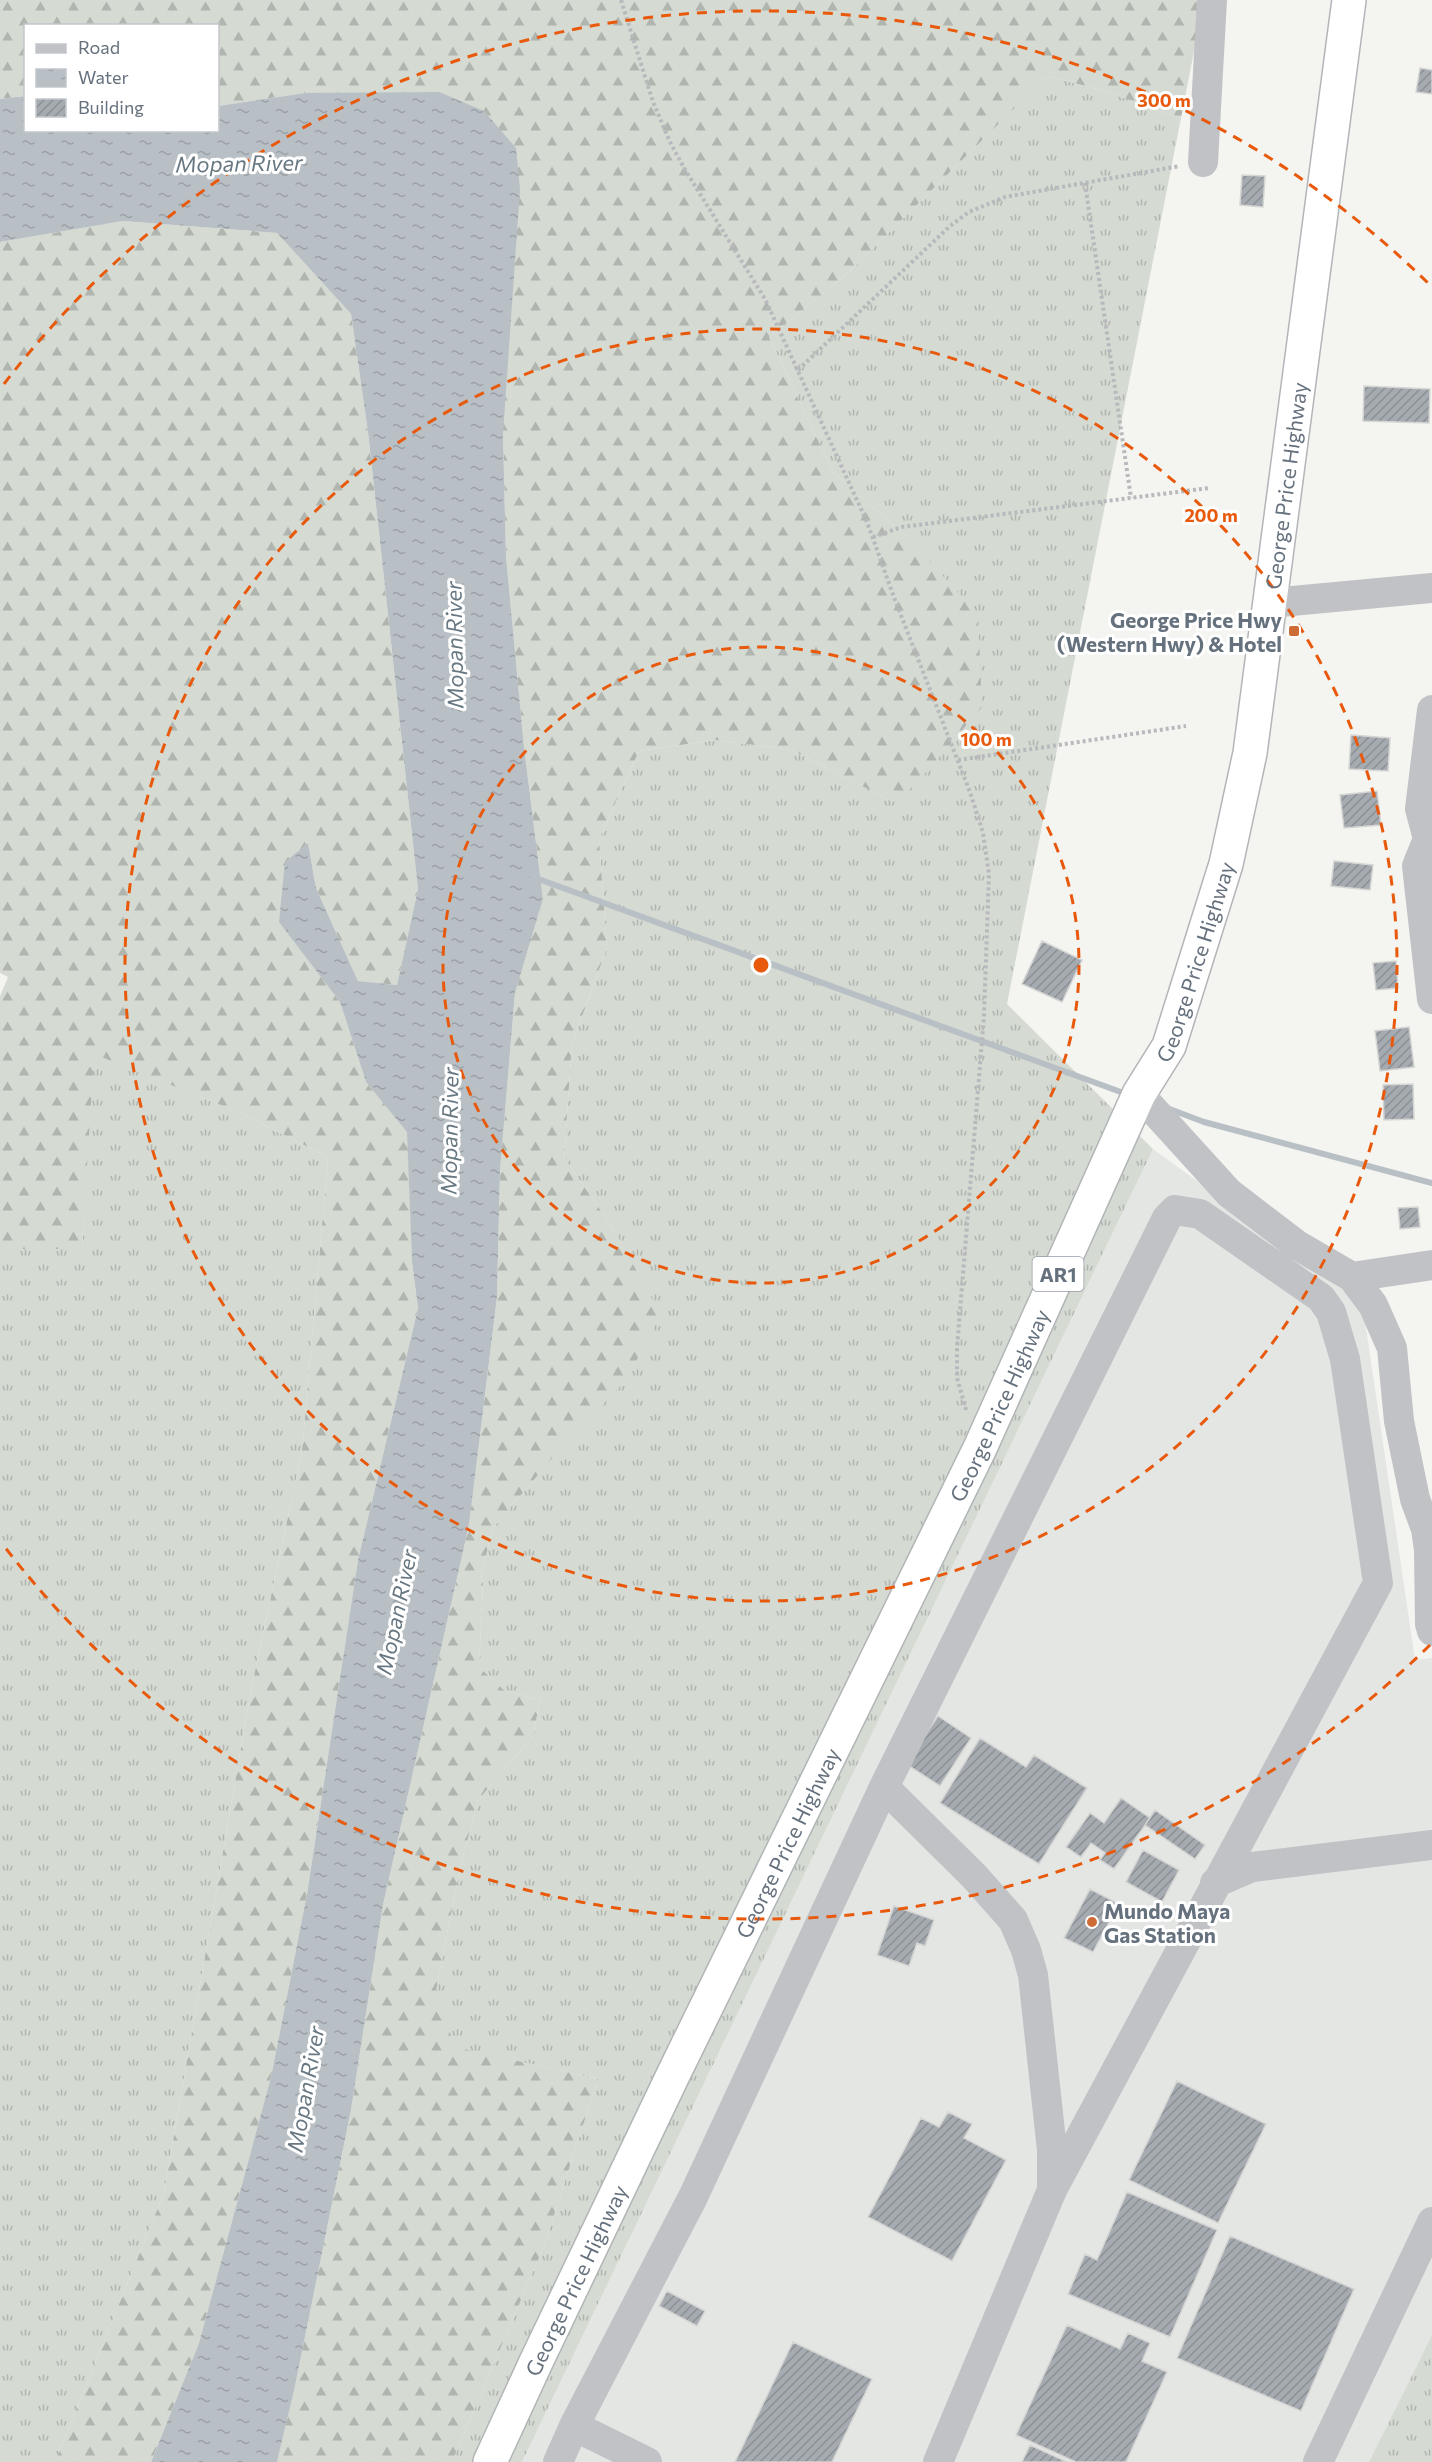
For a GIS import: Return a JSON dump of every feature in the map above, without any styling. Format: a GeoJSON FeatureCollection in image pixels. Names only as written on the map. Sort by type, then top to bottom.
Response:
{"type":"FeatureCollection","features":[{"type":"Feature","properties":{"kind":"highway","name":"George Price Highway"},"geometry":{"type":"LineString","coordinates":[[490,2462],[659,2105],[980,1448],[1139,1094],[1169,1046],[1226,864],[1250,753],[1349,0]]}},
{"type":"Feature","properties":{"kind":"street"},"geometry":{"type":"LineString","coordinates":[[1203,162],[1212,0]]}},
{"type":"Feature","properties":{"kind":"street"},"geometry":{"type":"LineString","coordinates":[[1270,603],[1432,588]]}},
{"type":"Feature","properties":{"kind":"street"},"geometry":{"type":"LineString","coordinates":[[1432,710],[1420,809],[1430,840],[1417,866],[1432,999]]}},
{"type":"Feature","properties":{"kind":"street"},"geometry":{"type":"LineString","coordinates":[[1139,1094],[1229,1193],[1297,1245],[1352,1277],[1373,1305],[1392,1348],[1403,1443],[1414,1499],[1426,1529],[1432,1630]]}},
{"type":"Feature","properties":{"kind":"street"},"geometry":{"type":"LineString","coordinates":[[558,2462],[574,2426],[693,2197],[884,1787],[1167,1218],[1175,1210],[1200,1214],[1321,1298],[1330,1312],[1345,1359],[1378,1583],[1052,2190],[938,2462]]}},
{"type":"Feature","properties":{"kind":"street"},"geometry":{"type":"LineString","coordinates":[[1352,1277],[1432,1265]]}},
{"type":"Feature","properties":{"kind":"street"},"geometry":{"type":"LineString","coordinates":[[1403,1443],[1413,1453],[1427,1461],[1432,1461]]}},
{"type":"Feature","properties":{"kind":"street"},"geometry":{"type":"LineString","coordinates":[[884,1787],[974,1876],[1007,1913],[1013,1920],[1026,1950],[1035,1998],[1052,2150],[1052,2190]]}},
{"type":"Feature","properties":{"kind":"street"},"geometry":{"type":"LineString","coordinates":[[1215,1883],[1252,1867],[1432,1845]]}},
{"type":"Feature","properties":{"kind":"street"},"geometry":{"type":"LineString","coordinates":[[1318,2462],[1432,2222]]}},
{"type":"Feature","properties":{"kind":"street"},"geometry":{"type":"LineString","coordinates":[[574,2426],[647,2462]]}},
{"type":"Feature","properties":{"kind":"path"},"geometry":{"type":"LineString","coordinates":[[621,0],[653,102],[670,142],[765,298],[873,537],[958,760],[983,833],[989,873],[984,1016],[957,1348],[957,1378],[980,1448]]}},
{"type":"Feature","properties":{"kind":"path"},"geometry":{"type":"LineString","coordinates":[[798,370],[950,226],[969,212],[1005,197],[1203,162]]}},
{"type":"Feature","properties":{"kind":"path"},"geometry":{"type":"LineString","coordinates":[[1085,183],[1131,498]]}},
{"type":"Feature","properties":{"kind":"path"},"geometry":{"type":"LineString","coordinates":[[873,537],[902,527],[1209,488]]}},
{"type":"Feature","properties":{"kind":"path"},"geometry":{"type":"LineString","coordinates":[[958,760],[1186,726]]}},
{"type":"Feature","properties":{"kind":"shaded area"},"geometry":{"type":"Polygon","coordinates":[[[1153,1149],[1362,1301],[1415,1660],[1432,1658],[1432,2335],[1369,2462],[522,2462],[1153,1149]]]}},
{"type":"Feature","properties":{"kind":"green space"},"geometry":{"type":"Polygon","coordinates":[[[0,0],[1204,0],[1181,118],[1101,90],[1047,76],[848,273],[769,337],[833,472],[909,539],[978,614],[982,707],[915,785],[893,802],[792,750],[715,740],[639,751],[599,839],[607,948],[572,1044],[564,1158],[613,1228],[661,1315],[626,1380],[555,1455],[493,1528],[481,1575],[483,1583],[479,1667],[505,1691],[540,1700],[533,1736],[479,1799],[461,1863],[436,1991],[455,2047],[598,2079],[544,2246],[452,2462],[277,2462],[294,2391],[351,2110],[383,1905],[469,1525],[497,1297],[500,1171],[515,993],[543,899],[524,747],[506,556],[503,434],[305,93],[219,106],[219,24],[24,24],[24,96],[0,99],[0,0]]]}},
{"type":"Feature","properties":{"kind":"green space"},"geometry":{"type":"Polygon","coordinates":[[[1047,76],[1101,90],[1181,118],[1007,1004],[1153,1149],[522,2462],[452,2462],[544,2246],[598,2079],[454,2047],[436,1991],[461,1863],[479,1799],[533,1736],[540,1700],[505,1691],[479,1667],[483,1583],[481,1575],[493,1528],[555,1455],[660,1315],[613,1228],[564,1158],[572,1044],[607,948],[599,839],[639,751],[715,740],[792,750],[893,802],[909,539],[833,472],[769,337],[848,273],[1047,76]]]}},
{"type":"Feature","properties":{"kind":"green space"},"geometry":{"type":"Polygon","coordinates":[[[123,221],[277,233],[351,314],[368,432],[418,889],[397,985],[358,981],[316,888],[308,843],[279,921],[340,1002],[366,1082],[408,1132],[412,1262],[418,1308],[358,1560],[307,1894],[271,2077],[199,2343],[151,2462],[55,2462],[164,2193],[251,1690],[302,1451],[328,1157],[238,1112],[94,1054],[82,1249],[0,1249],[0,996],[8,977],[0,973],[0,242],[123,221]]]}},
{"type":"Feature","properties":{"kind":"green space"},"geometry":{"type":"Polygon","coordinates":[[[93,1053],[238,1112],[328,1157],[302,1451],[251,1690],[164,2193],[55,2462],[0,2462],[0,1249],[82,1249],[93,1053]]]}},
{"type":"Feature","properties":{"kind":"green space"},"geometry":{"type":"Polygon","coordinates":[[[1432,2335],[1432,2462],[1369,2462],[1432,2335]]]}},
{"type":"Feature","properties":{"kind":"water","name":"Mopan River"},"geometry":{"type":"Polygon","coordinates":[[[439,92],[484,111],[516,148],[520,189],[503,434],[506,556],[524,747],[543,899],[515,993],[500,1171],[497,1297],[469,1525],[383,1905],[351,2110],[294,2391],[277,2462],[151,2462],[199,2343],[271,2077],[307,1894],[358,1560],[418,1308],[412,1262],[407,1132],[366,1082],[340,1002],[279,922],[285,862],[308,843],[316,888],[358,981],[397,985],[418,889],[368,432],[351,314],[277,233],[123,221],[0,242],[0,99],[24,96],[24,132],[219,132],[219,106],[305,93],[439,92]]]}},
{"type":"Feature","properties":{"kind":"building"},"geometry":{"type":"Polygon","coordinates":[[[1420,68],[1432,70],[1432,94],[1416,92],[1420,68]]]}},
{"type":"Feature","properties":{"kind":"building"},"geometry":{"type":"Polygon","coordinates":[[[1242,175],[1265,176],[1263,207],[1240,205],[1242,175]]]}},
{"type":"Feature","properties":{"kind":"building"},"geometry":{"type":"Polygon","coordinates":[[[1364,386],[1430,389],[1429,423],[1363,421],[1364,386]]]}},
{"type":"Feature","properties":{"kind":"building"},"geometry":{"type":"Polygon","coordinates":[[[1351,735],[1390,738],[1388,771],[1349,769],[1351,735]]]}},
{"type":"Feature","properties":{"kind":"building"},"geometry":{"type":"Polygon","coordinates":[[[1377,791],[1381,825],[1344,828],[1340,795],[1377,791]]]}},
{"type":"Feature","properties":{"kind":"building"},"geometry":{"type":"Polygon","coordinates":[[[1334,861],[1373,865],[1370,890],[1331,886],[1334,861]]]}},
{"type":"Feature","properties":{"kind":"building"},"geometry":{"type":"Polygon","coordinates":[[[1042,941],[1082,960],[1062,1002],[1022,984],[1042,941]]]}},
{"type":"Feature","properties":{"kind":"building"},"geometry":{"type":"Polygon","coordinates":[[[1396,961],[1398,988],[1376,990],[1373,963],[1396,961]]]}},
{"type":"Feature","properties":{"kind":"building"},"geometry":{"type":"Polygon","coordinates":[[[1409,1027],[1414,1067],[1380,1071],[1375,1031],[1409,1027]]]}},
{"type":"Feature","properties":{"kind":"building"},"geometry":{"type":"Polygon","coordinates":[[[1413,1084],[1414,1119],[1384,1120],[1383,1085],[1413,1084]]]}},
{"type":"Feature","properties":{"kind":"building"},"geometry":{"type":"Polygon","coordinates":[[[1418,1207],[1420,1227],[1400,1229],[1398,1208],[1418,1207]]]}},
{"type":"Feature","properties":{"kind":"building"},"geometry":{"type":"Polygon","coordinates":[[[938,1716],[971,1738],[940,1786],[906,1764],[938,1716]]]}},
{"type":"Feature","properties":{"kind":"building"},"geometry":{"type":"Polygon","coordinates":[[[980,1738],[1026,1767],[1034,1755],[1087,1788],[1039,1864],[940,1803],[980,1738]]]}},
{"type":"Feature","properties":{"kind":"building"},"geometry":{"type":"Polygon","coordinates":[[[1121,1798],[1150,1818],[1114,1869],[1100,1860],[1105,1853],[1091,1843],[1081,1857],[1066,1847],[1090,1813],[1104,1823],[1121,1798]]]}},
{"type":"Feature","properties":{"kind":"building"},"geometry":{"type":"Polygon","coordinates":[[[1155,1810],[1205,1845],[1195,1859],[1145,1825],[1155,1810]]]}},
{"type":"Feature","properties":{"kind":"building"},"geometry":{"type":"Polygon","coordinates":[[[1143,1850],[1179,1870],[1162,1902],[1126,1882],[1143,1850]]]}},
{"type":"Feature","properties":{"kind":"building"},"geometry":{"type":"Polygon","coordinates":[[[1090,1889],[1119,1904],[1093,1952],[1064,1938],[1090,1889]]]}},
{"type":"Feature","properties":{"kind":"building"},"geometry":{"type":"Polygon","coordinates":[[[894,1906],[934,1920],[925,1946],[917,1943],[909,1966],[877,1955],[894,1906]]]}},
{"type":"Feature","properties":{"kind":"building"},"geometry":{"type":"Polygon","coordinates":[[[1177,2081],[1266,2124],[1218,2223],[1129,2180],[1177,2081]]]}},
{"type":"Feature","properties":{"kind":"building"},"geometry":{"type":"Polygon","coordinates":[[[948,2112],[972,2124],[964,2138],[1006,2160],[952,2261],[868,2217],[921,2118],[939,2127],[948,2112]]]}},
{"type":"Feature","properties":{"kind":"building"},"geometry":{"type":"Polygon","coordinates":[[[1127,2192],[1217,2230],[1170,2337],[1068,2294],[1085,2254],[1097,2260],[1127,2192]]]}},
{"type":"Feature","properties":{"kind":"building"},"geometry":{"type":"Polygon","coordinates":[[[1230,2236],[1354,2289],[1301,2411],[1177,2358],[1230,2236]]]}},
{"type":"Feature","properties":{"kind":"building"},"geometry":{"type":"Polygon","coordinates":[[[667,2291],[705,2311],[697,2326],[659,2306],[667,2291]]]}},
{"type":"Feature","properties":{"kind":"building"},"geometry":{"type":"Polygon","coordinates":[[[1067,2325],[1120,2349],[1128,2333],[1150,2343],[1142,2361],[1167,2372],[1126,2462],[1076,2462],[1016,2435],[1067,2325]]]}},
{"type":"Feature","properties":{"kind":"building"},"geometry":{"type":"Polygon","coordinates":[[[793,2342],[872,2379],[832,2462],[735,2462],[793,2342]]]}},
{"type":"Feature","properties":{"kind":"building"},"geometry":{"type":"Polygon","coordinates":[[[1030,2445],[1067,2462],[1022,2462],[1030,2445]]]}},
{"type":"Feature","properties":{"kind":"waterway"},"geometry":{"type":"LineString","coordinates":[[533,877],[1129,1095]]}},
{"type":"Feature","properties":{"kind":"waterway"},"geometry":{"type":"LineString","coordinates":[[1167,1108],[1204,1122],[1432,1183]]}},
{"type":"Feature","properties":{"kind":"place","name":"George Price Hwy (Western Hwy) & Hotel"},"geometry":{"type":"Point","coordinates":[1294,631]}},
{"type":"Feature","properties":{"kind":"place","name":"Mundo Maya Gas Station"},"geometry":{"type":"Point","coordinates":[1092,1922]}}]}
